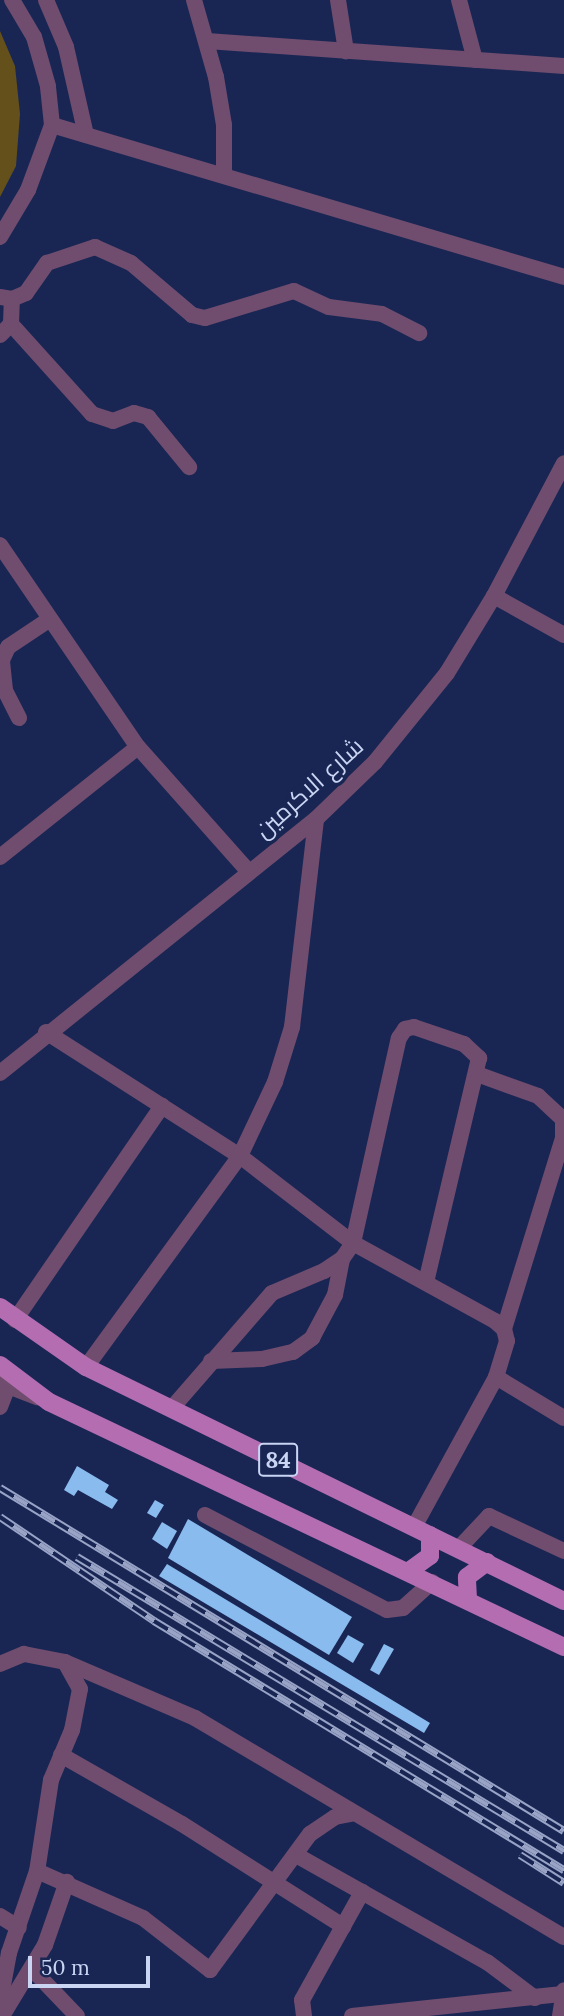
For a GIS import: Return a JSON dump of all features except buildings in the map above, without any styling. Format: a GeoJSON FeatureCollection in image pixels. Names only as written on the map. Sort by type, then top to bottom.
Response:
{"type":"FeatureCollection","features":[{"type":"Feature","properties":{"kind":"main road","name":"84"},"geometry":{"type":"LineString","coordinates":[[0,1307],[86,1367],[564,1601]]}},
{"type":"Feature","properties":{"kind":"main road","name":"84"},"geometry":{"type":"LineString","coordinates":[[0,1365],[49,1402],[468,1599],[564,1647]]}},
{"type":"Feature","properties":{"kind":"main road"},"geometry":{"type":"LineString","coordinates":[[409,1571],[430,1556],[430,1535]]}},
{"type":"Feature","properties":{"kind":"main road"},"geometry":{"type":"LineString","coordinates":[[468,1599],[467,1577],[487,1562]]}},
{"type":"Feature","properties":{"kind":"street"},"geometry":{"type":"LineString","coordinates":[[0,237],[28,190],[52,125],[48,86],[34,37],[12,0]]}},
{"type":"Feature","properties":{"kind":"street"},"geometry":{"type":"LineString","coordinates":[[46,0],[66,47],[86,135]]}},
{"type":"Feature","properties":{"kind":"street"},"geometry":{"type":"LineString","coordinates":[[194,0],[207,41],[224,125],[224,176]]}},
{"type":"Feature","properties":{"kind":"street"},"geometry":{"type":"LineString","coordinates":[[338,0],[346,51]]}},
{"type":"Feature","properties":{"kind":"street"},"geometry":{"type":"LineString","coordinates":[[459,0],[475,60]]}},
{"type":"Feature","properties":{"kind":"street"},"geometry":{"type":"LineString","coordinates":[[207,41],[564,66]]}},
{"type":"Feature","properties":{"kind":"street"},"geometry":{"type":"LineString","coordinates":[[52,125],[564,277]]}},
{"type":"Feature","properties":{"kind":"street"},"geometry":{"type":"LineString","coordinates":[[189,467],[149,417],[134,413],[113,421],[92,414],[6,330],[6,298],[26,293],[47,263],[95,247],[131,263],[192,314],[205,318],[294,291],[329,307],[382,314],[419,333]]}},
{"type":"Feature","properties":{"kind":"street","name":"شارع الاكرمين"},"geometry":{"type":"LineString","coordinates":[[0,1073],[46,1032],[316,819],[376,762],[447,673],[494,596],[564,463]]}},
{"type":"Feature","properties":{"kind":"street"},"geometry":{"type":"LineString","coordinates":[[0,545],[138,747],[248,871]]}},
{"type":"Feature","properties":{"kind":"street"},"geometry":{"type":"LineString","coordinates":[[494,596],[564,635]]}},
{"type":"Feature","properties":{"kind":"street"},"geometry":{"type":"LineString","coordinates":[[19,718],[5,690],[2,660],[9,647],[50,619]]}},
{"type":"Feature","properties":{"kind":"street"},"geometry":{"type":"LineString","coordinates":[[0,857],[138,747]]}},
{"type":"Feature","properties":{"kind":"street"},"geometry":{"type":"LineString","coordinates":[[86,1367],[240,1156],[275,1082],[292,1027],[316,819]]}},
{"type":"Feature","properties":{"kind":"street"},"geometry":{"type":"LineString","coordinates":[[211,1361],[262,1359],[293,1352],[312,1338],[335,1295],[342,1259],[353,1243],[405,1029],[414,1027],[474,1050],[478,1058],[477,1073],[426,1283]]}},
{"type":"Feature","properties":{"kind":"street"},"geometry":{"type":"LineString","coordinates":[[46,1032],[240,1156],[353,1243],[504,1329]]}},
{"type":"Feature","properties":{"kind":"street"},"geometry":{"type":"LineString","coordinates":[[414,1527],[504,1359],[504,1329],[563,1138],[563,1119],[538,1096],[477,1073]]}},
{"type":"Feature","properties":{"kind":"street"},"geometry":{"type":"LineString","coordinates":[[15,1320],[162,1106]]}},
{"type":"Feature","properties":{"kind":"street"},"geometry":{"type":"LineString","coordinates":[[172,1408],[272,1293],[342,1259]]}},
{"type":"Feature","properties":{"kind":"street"},"geometry":{"type":"LineString","coordinates":[[496,1377],[564,1418]]}},
{"type":"Feature","properties":{"kind":"street"},"geometry":{"type":"LineString","coordinates":[[0,1407],[4,1384],[49,1402]]}},
{"type":"Feature","properties":{"kind":"street"},"geometry":{"type":"LineString","coordinates":[[205,1515],[387,1610],[403,1608],[432,1582]]}},
{"type":"Feature","properties":{"kind":"street"},"geometry":{"type":"LineString","coordinates":[[459,1548],[489,1516],[564,1551]]}},
{"type":"Feature","properties":{"kind":"street"},"geometry":{"type":"LineString","coordinates":[[0,1664],[24,1654],[65,1662],[195,1718],[352,1814],[564,1937]]}},
{"type":"Feature","properties":{"kind":"street"},"geometry":{"type":"LineString","coordinates":[[0,2001],[37,1871],[51,1780],[80,1689],[65,1662]]}},
{"type":"Feature","properties":{"kind":"street"},"geometry":{"type":"LineString","coordinates":[[61,1755],[278,1882],[343,1926]]}},
{"type":"Feature","properties":{"kind":"street"},"geometry":{"type":"LineString","coordinates":[[37,1871],[67,1882],[143,1918],[210,1970],[278,1882],[310,1834],[335,1817],[352,1814]]}},
{"type":"Feature","properties":{"kind":"street"},"geometry":{"type":"LineString","coordinates":[[296,1855],[486,1962],[535,1998]]}},
{"type":"Feature","properties":{"kind":"street"},"geometry":{"type":"LineString","coordinates":[[2,2016],[32,1969],[67,1882]]}},
{"type":"Feature","properties":{"kind":"street"},"geometry":{"type":"LineString","coordinates":[[304,2016],[302,2000],[362,1892]]}},
{"type":"Feature","properties":{"kind":"street"},"geometry":{"type":"LineString","coordinates":[[0,1916],[19,1928]]}},
{"type":"Feature","properties":{"kind":"street"},"geometry":{"type":"LineString","coordinates":[[32,1969],[77,2016]]}},
{"type":"Feature","properties":{"kind":"street"},"geometry":{"type":"LineString","coordinates":[[352,2016],[535,1998],[564,1992],[560,2016]]}},
{"type":"Feature","properties":{"kind":"shaded area"},"geometry":{"type":"Polygon","coordinates":[[[0,31],[15,66],[20,114],[16,166],[0,197],[0,31]]]}},
{"type":"Feature","properties":{"kind":"railway"},"geometry":{"type":"LineString","coordinates":[[0,1488],[564,1831]]}},
{"type":"Feature","properties":{"kind":"railway"},"geometry":{"type":"LineString","coordinates":[[0,1517],[154,1621],[564,1870]]}},
{"type":"Feature","properties":{"kind":"railway"},"geometry":{"type":"LineString","coordinates":[[77,1557],[564,1851]]}},
{"type":"Feature","properties":{"kind":"railway"},"geometry":{"type":"LineString","coordinates":[[520,1855],[564,1883]]}}]}
